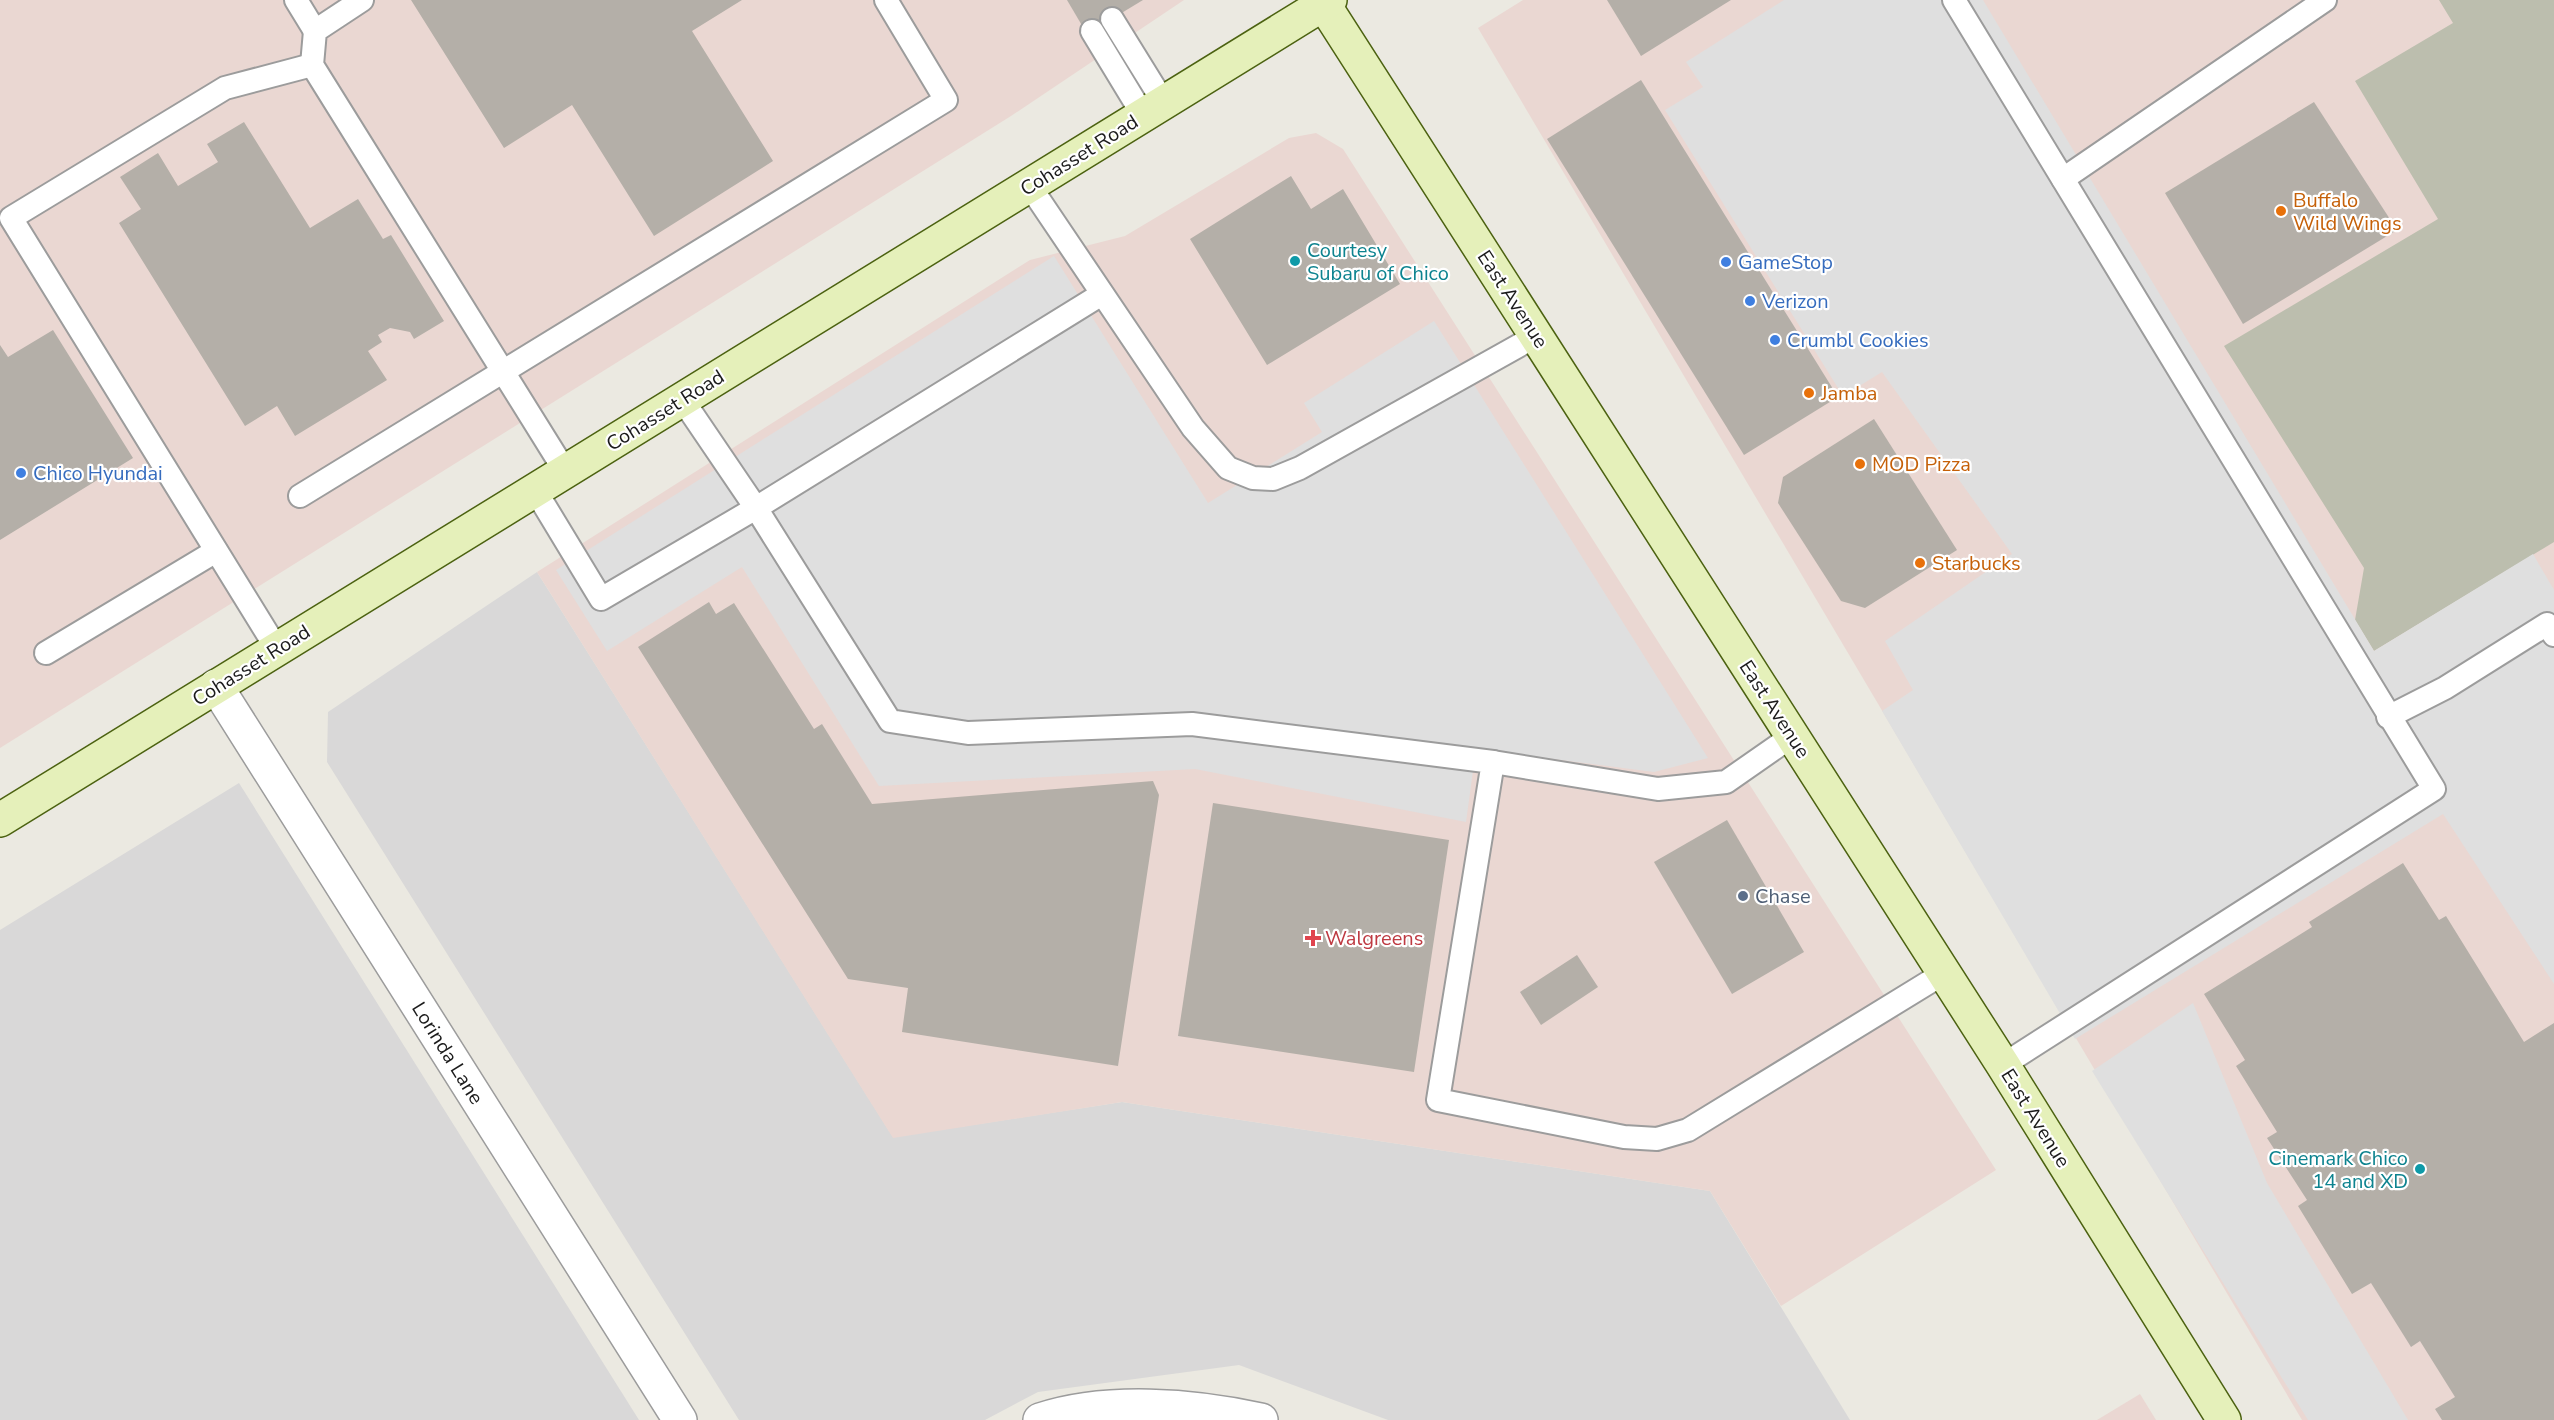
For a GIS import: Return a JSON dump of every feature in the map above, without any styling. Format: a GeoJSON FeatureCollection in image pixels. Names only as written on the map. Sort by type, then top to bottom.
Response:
{"type":"FeatureCollection","features":[{"type":"Feature","properties":{"kind":"main road","name":"Cohasset Road"},"geometry":{"type":"LineString","coordinates":[[0,820],[1154,109],[1325,1]]}},
{"type":"Feature","properties":{"kind":"main road","name":"East Avenue"},"geometry":{"type":"LineString","coordinates":[[1325,1],[1536,336],[2003,1065],[2224,1420]]}},
{"type":"Feature","properties":{"kind":"street","name":"Lorinda Lane"},"geometry":{"type":"LineString","coordinates":[[216,686],[680,1420]]}},
{"type":"Feature","properties":{"kind":"street"},"geometry":{"type":"LineString","coordinates":[[1040,1420],[1061,1413],[1142,1406],[1226,1412],[1261,1420]]}},
{"type":"Feature","properties":{"kind":"lane"},"geometry":{"type":"LineString","coordinates":[[296,0],[315,31],[312,65],[565,471]]}},
{"type":"Feature","properties":{"kind":"lane"},"geometry":{"type":"LineString","coordinates":[[315,31],[362,0]]}},
{"type":"Feature","properties":{"kind":"lane"},"geometry":{"type":"LineString","coordinates":[[300,496],[946,100],[886,0]]}},
{"type":"Feature","properties":{"kind":"lane"},"geometry":{"type":"LineString","coordinates":[[1954,0],[2388,717],[2434,789],[2003,1065]]}},
{"type":"Feature","properties":{"kind":"lane"},"geometry":{"type":"LineString","coordinates":[[2063,179],[2325,0]]}},
{"type":"Feature","properties":{"kind":"lane"},"geometry":{"type":"LineString","coordinates":[[1112,20],[1154,109]]}},
{"type":"Feature","properties":{"kind":"lane"},"geometry":{"type":"LineString","coordinates":[[1092,31],[1154,109]]}},
{"type":"Feature","properties":{"kind":"lane"},"geometry":{"type":"LineString","coordinates":[[277,649],[5,209],[225,88],[312,65]]}},
{"type":"Feature","properties":{"kind":"lane"},"geometry":{"type":"LineString","coordinates":[[1029,185],[1193,428],[1228,468],[1253,478],[1274,479],[1300,468],[1536,336]]}},
{"type":"Feature","properties":{"kind":"lane"},"geometry":{"type":"LineString","coordinates":[[535,490],[601,599],[756,508],[1102,294]]}},
{"type":"Feature","properties":{"kind":"lane"},"geometry":{"type":"LineString","coordinates":[[682,399],[756,508],[891,721],[968,733],[1192,724],[1493,762],[1658,789],[1726,782],[1792,736]]}},
{"type":"Feature","properties":{"kind":"lane"},"geometry":{"type":"LineString","coordinates":[[46,653],[216,551]]}},
{"type":"Feature","properties":{"kind":"lane"},"geometry":{"type":"LineString","coordinates":[[2388,717],[2445,688],[2547,624],[2554,635]]}},
{"type":"Feature","properties":{"kind":"lane"},"geometry":{"type":"LineString","coordinates":[[1493,762],[1438,1100],[1624,1137],[1657,1139],[1688,1130],[1944,973]]}},
{"type":"Feature","properties":{"kind":"shaded area"},"geometry":{"type":"Polygon","coordinates":[[[0,0],[1184,0],[1011,116],[0,748],[0,0]]]}},
{"type":"Feature","properties":{"kind":"shaded area"},"geometry":{"type":"Polygon","coordinates":[[[1523,0],[2554,0],[2554,1420],[2302,1420],[1478,28],[1523,0]]]}},
{"type":"Feature","properties":{"kind":"shaded area"},"geometry":{"type":"Polygon","coordinates":[[[1784,0],[1983,0],[2374,651],[2533,554],[2554,590],[2554,984],[2443,814],[2075,1039],[1882,711],[1913,690],[1885,641],[2012,554],[1882,372],[1843,396],[1665,110],[1703,87],[1686,62],[1784,0]]]}},
{"type":"Feature","properties":{"kind":"shaded area"},"geometry":{"type":"Polygon","coordinates":[[[2439,0],[2554,0],[2554,542],[2374,651],[2355,620],[2364,568],[2224,346],[2438,219],[2355,81],[2453,23],[2439,0]]]}},
{"type":"Feature","properties":{"kind":"shaded area"},"geometry":{"type":"Polygon","coordinates":[[[1316,133],[1343,149],[1996,1170],[1781,1306],[1710,1191],[1122,1102],[893,1138],[537,572],[1030,260],[1125,236],[1289,138],[1316,133]]]}},
{"type":"Feature","properties":{"kind":"shaded area"},"geometry":{"type":"Polygon","coordinates":[[[1054,256],[1208,503],[1322,432],[1304,403],[1434,321],[1708,758],[1654,772],[1476,749],[1466,822],[1195,769],[879,786],[742,567],[607,651],[556,570],[1054,256]]]}},
{"type":"Feature","properties":{"kind":"shaded area"},"geometry":{"type":"Polygon","coordinates":[[[537,572],[893,1137],[1122,1102],[1710,1191],[1850,1420],[1388,1420],[1239,1365],[1038,1392],[985,1420],[739,1420],[327,762],[328,712],[537,572]]]}},
{"type":"Feature","properties":{"kind":"shaded area"},"geometry":{"type":"Polygon","coordinates":[[[239,783],[639,1420],[0,1420],[0,930],[239,783]]]}},
{"type":"Feature","properties":{"kind":"shaded area"},"geometry":{"type":"Polygon","coordinates":[[[2193,1003],[2267,1183],[2408,1420],[2308,1420],[2092,1071],[2193,1003]]]}},
{"type":"Feature","properties":{"kind":"shaded area"},"geometry":{"type":"Polygon","coordinates":[[[2140,1394],[2156,1420],[2097,1420],[2140,1394]]]}},
{"type":"Feature","properties":{"kind":"building"},"geometry":{"type":"Polygon","coordinates":[[[411,0],[742,0],[692,31],[773,161],[654,236],[572,105],[504,148],[411,0]]]}},
{"type":"Feature","properties":{"kind":"building"},"geometry":{"type":"Polygon","coordinates":[[[1067,0],[1143,0],[1087,34],[1067,0]]]}},
{"type":"Feature","properties":{"kind":"building"},"geometry":{"type":"Polygon","coordinates":[[[1607,0],[1731,0],[1641,56],[1607,0]]]}},
{"type":"Feature","properties":{"kind":"building"},"geometry":{"type":"Polygon","coordinates":[[[1641,80],[1838,397],[1744,455],[1547,139],[1641,80]]]}},
{"type":"Feature","properties":{"kind":"building","name":"Buffalo Wild Wings"},"geometry":{"type":"Polygon","coordinates":[[[2314,102],[2397,230],[2243,324],[2165,193],[2314,102]]]}},
{"type":"Feature","properties":{"kind":"building"},"geometry":{"type":"Polygon","coordinates":[[[244,122],[310,228],[358,199],[383,239],[391,235],[444,321],[414,339],[410,332],[390,328],[378,335],[382,342],[368,351],[387,380],[295,436],[277,406],[245,426],[119,223],[141,209],[120,177],[158,153],[178,186],[218,162],[207,144],[244,122]]]}},
{"type":"Feature","properties":{"kind":"building","name":"Courtesy Subaru of Chico"},"geometry":{"type":"Polygon","coordinates":[[[1291,176],[1311,209],[1343,189],[1400,284],[1267,365],[1190,239],[1291,176]]]}},
{"type":"Feature","properties":{"kind":"building"},"geometry":{"type":"Polygon","coordinates":[[[53,330],[133,458],[0,540],[0,345],[8,357],[53,330]]]}},
{"type":"Feature","properties":{"kind":"building"},"geometry":{"type":"Polygon","coordinates":[[[1874,419],[1957,550],[1865,608],[1841,601],[1778,503],[1783,477],[1874,419]]]}},
{"type":"Feature","properties":{"kind":"building"},"geometry":{"type":"Polygon","coordinates":[[[709,602],[716,614],[734,603],[814,729],[822,724],[872,804],[1153,781],[1159,795],[1118,1066],[902,1032],[908,988],[848,979],[638,647],[709,602]]]}},
{"type":"Feature","properties":{"kind":"building","name":"Walgreens"},"geometry":{"type":"Polygon","coordinates":[[[1213,803],[1449,840],[1414,1072],[1178,1036],[1213,803]]]}},
{"type":"Feature","properties":{"kind":"building"},"geometry":{"type":"Polygon","coordinates":[[[1727,820],[1804,952],[1732,994],[1654,862],[1727,820]]]}},
{"type":"Feature","properties":{"kind":"building","name":"Cinemark Chico 14 and XD"},"geometry":{"type":"Polygon","coordinates":[[[2403,863],[2439,920],[2446,916],[2524,1042],[2554,1023],[2554,1420],[2442,1420],[2435,1409],[2455,1397],[2420,1341],[2411,1347],[2371,1283],[2352,1294],[2298,1206],[2307,1200],[2267,1138],[2277,1132],[2236,1066],[2245,1060],[2204,994],[2312,927],[2309,922],[2403,863]]]}},
{"type":"Feature","properties":{"kind":"building"},"geometry":{"type":"Polygon","coordinates":[[[1577,955],[1598,987],[1541,1025],[1520,992],[1577,955]]]}},
{"type":"Feature","properties":{"kind":"place","name":"Buffalo Wild Wings"},"geometry":{"type":"Point","coordinates":[2281,211]}},
{"type":"Feature","properties":{"kind":"place","name":"Courtesy Subaru of Chico"},"geometry":{"type":"Point","coordinates":[1295,261]}},
{"type":"Feature","properties":{"kind":"place","name":"GameStop"},"geometry":{"type":"Point","coordinates":[1726,262]}},
{"type":"Feature","properties":{"kind":"place","name":"Verizon"},"geometry":{"type":"Point","coordinates":[1750,301]}},
{"type":"Feature","properties":{"kind":"place","name":"Crumbl Cookies"},"geometry":{"type":"Point","coordinates":[1775,340]}},
{"type":"Feature","properties":{"kind":"place","name":"Jamba"},"geometry":{"type":"Point","coordinates":[1809,393]}},
{"type":"Feature","properties":{"kind":"place","name":"MOD Pizza"},"geometry":{"type":"Point","coordinates":[1860,464]}},
{"type":"Feature","properties":{"kind":"place","name":"Chico Hyundai"},"geometry":{"type":"Point","coordinates":[21,473]}},
{"type":"Feature","properties":{"kind":"place","name":"Starbucks"},"geometry":{"type":"Point","coordinates":[1920,563]}},
{"type":"Feature","properties":{"kind":"place","name":"Chase"},"geometry":{"type":"Point","coordinates":[1743,896]}},
{"type":"Feature","properties":{"kind":"place","name":"Walgreens"},"geometry":{"type":"Point","coordinates":[1313,938]}},
{"type":"Feature","properties":{"kind":"place","name":"Cinemark Chico 14 and XD"},"geometry":{"type":"Point","coordinates":[2420,1169]}}]}
